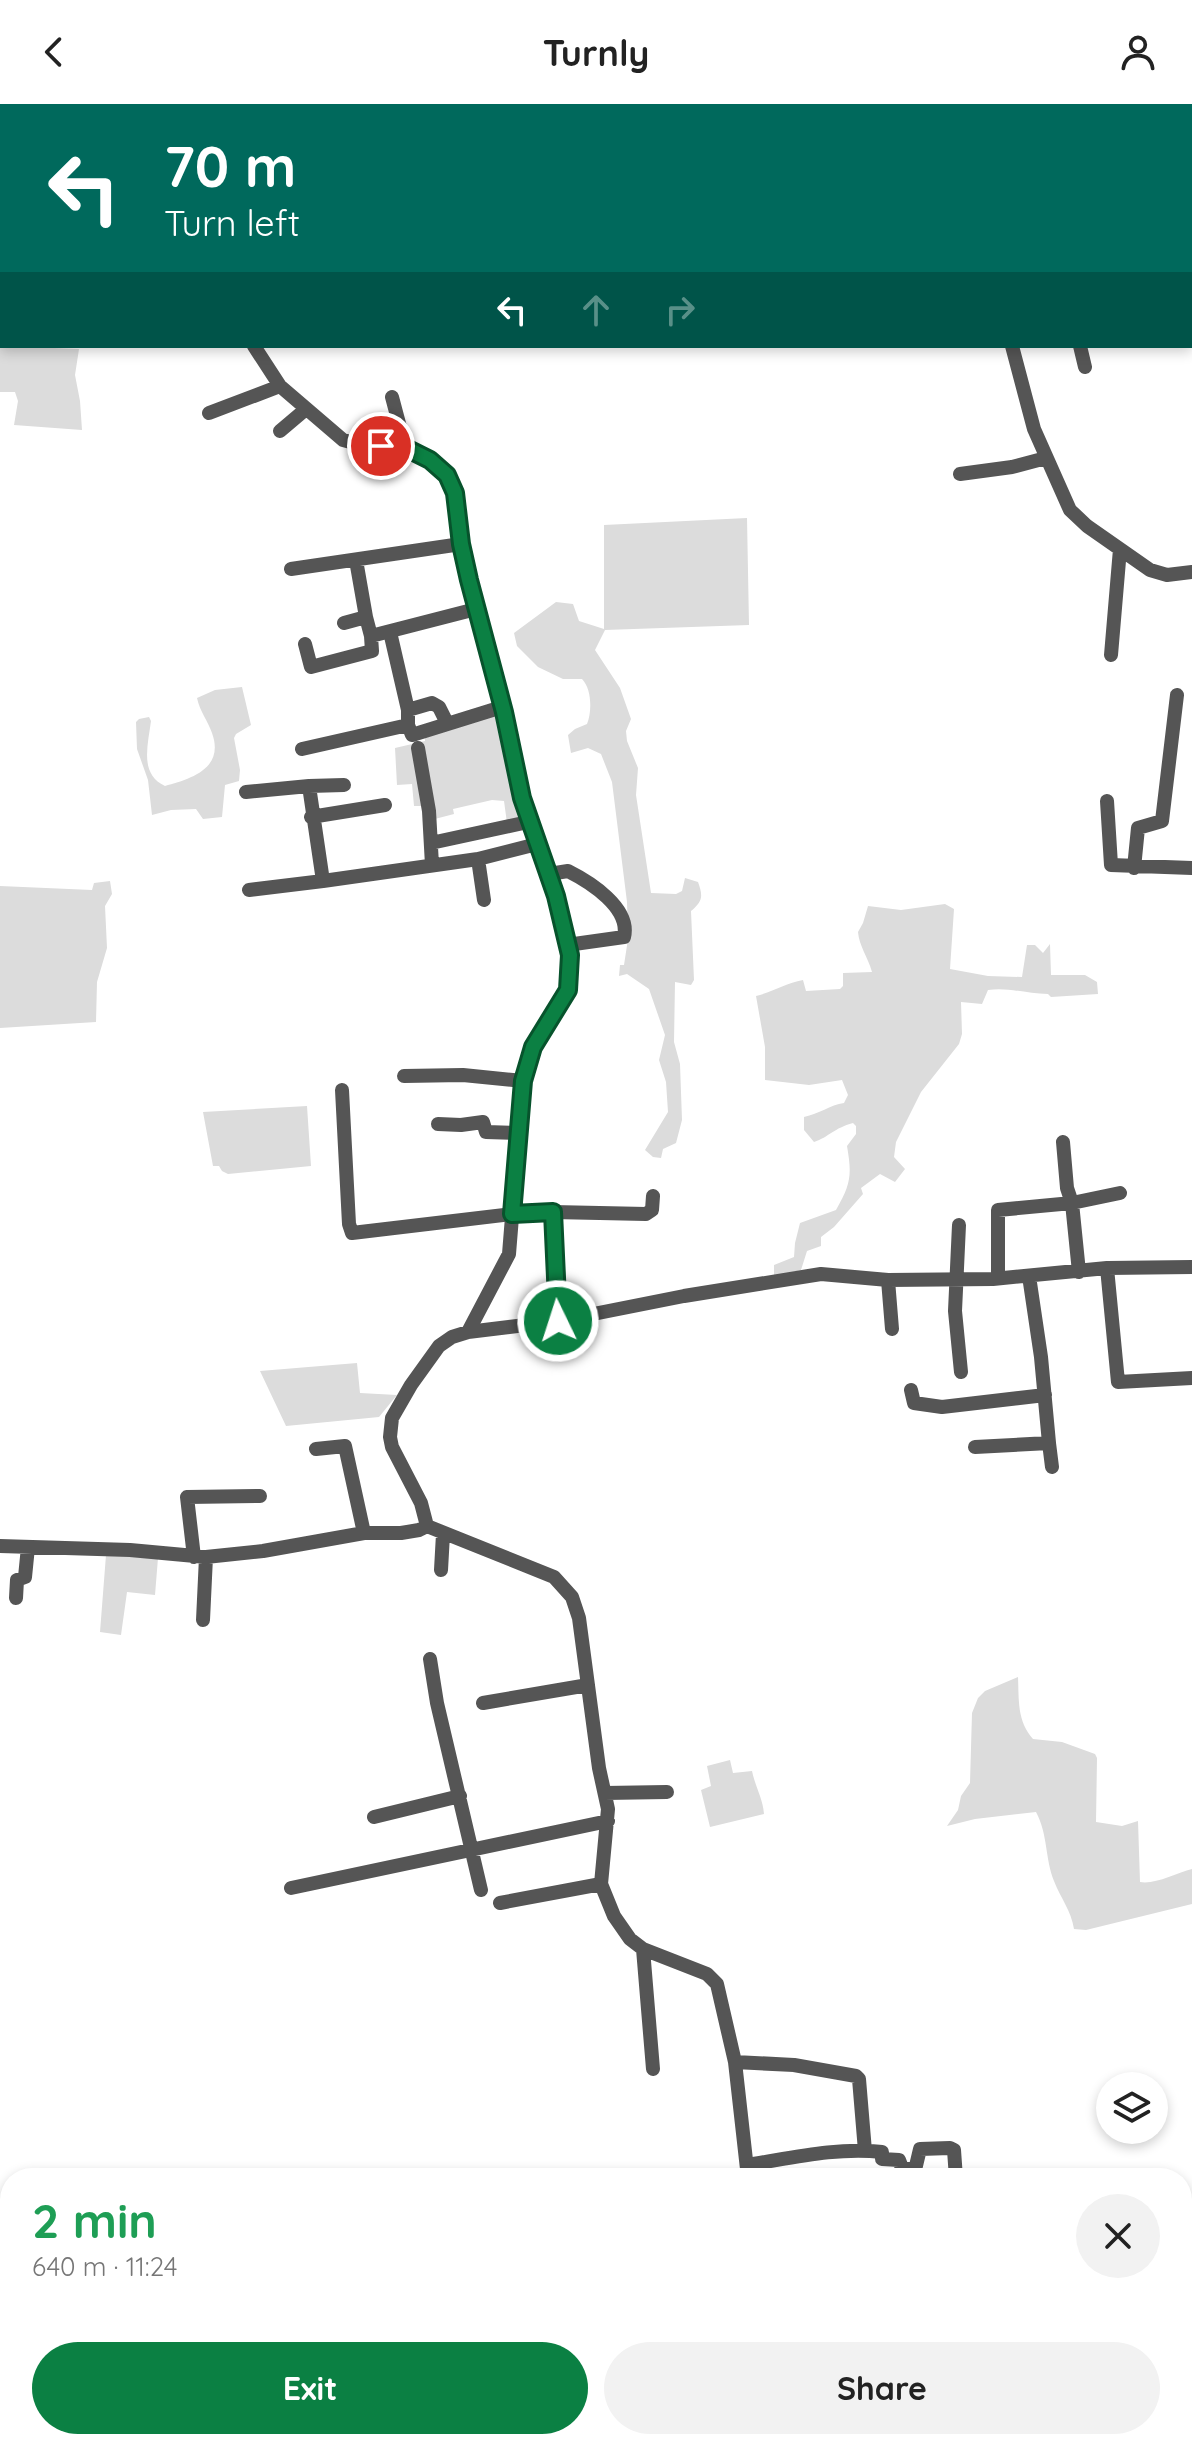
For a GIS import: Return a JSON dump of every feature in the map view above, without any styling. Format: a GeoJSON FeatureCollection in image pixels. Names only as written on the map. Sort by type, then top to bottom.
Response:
{"type":"FeatureCollection","features":[{"type":"Feature","properties":{"kind":"street"},"geometry":{"type":"LineString","coordinates":[[255,348],[280,386],[349,443],[400,445],[430,460],[447,475],[455,493],[461,544],[528,822],[549,874],[570,955],[568,990],[533,1047],[523,1081],[509,1254],[468,1332]]}},
{"type":"Feature","properties":{"kind":"street"},"geometry":{"type":"LineString","coordinates":[[1013,348],[1031,419],[1070,510],[1158,574],[1192,572]]}},
{"type":"Feature","properties":{"kind":"street"},"geometry":{"type":"LineString","coordinates":[[1080,348],[1085,367]]}},
{"type":"Feature","properties":{"kind":"street"},"geometry":{"type":"LineString","coordinates":[[209,413],[280,386]]}},
{"type":"Feature","properties":{"kind":"street"},"geometry":{"type":"LineString","coordinates":[[392,397],[401,431],[400,445]]}},
{"type":"Feature","properties":{"kind":"street"},"geometry":{"type":"LineString","coordinates":[[280,431],[306,409]]}},
{"type":"Feature","properties":{"kind":"street"},"geometry":{"type":"LineString","coordinates":[[960,474],[1012,467],[1046,458]]}},
{"type":"Feature","properties":{"kind":"street"},"geometry":{"type":"LineString","coordinates":[[291,569],[461,544]]}},
{"type":"Feature","properties":{"kind":"street"},"geometry":{"type":"LineString","coordinates":[[1111,655],[1120,549]]}},
{"type":"Feature","properties":{"kind":"street"},"geometry":{"type":"LineString","coordinates":[[305,644],[311,667],[372,651],[356,560]]}},
{"type":"Feature","properties":{"kind":"street"},"geometry":{"type":"LineString","coordinates":[[371,636],[476,609]]}},
{"type":"Feature","properties":{"kind":"street"},"geometry":{"type":"LineString","coordinates":[[344,623],[366,617]]}},
{"type":"Feature","properties":{"kind":"street"},"geometry":{"type":"LineString","coordinates":[[390,632],[412,735],[502,707]]}},
{"type":"Feature","properties":{"kind":"street"},"geometry":{"type":"LineString","coordinates":[[1134,868],[1138,828],[1162,821],[1177,695]]}},
{"type":"Feature","properties":{"kind":"street"},"geometry":{"type":"LineString","coordinates":[[302,749],[408,718],[432,703],[439,707],[447,723]]}},
{"type":"Feature","properties":{"kind":"street"},"geometry":{"type":"LineString","coordinates":[[418,748],[429,811],[432,865]]}},
{"type":"Feature","properties":{"kind":"street"},"geometry":{"type":"LineString","coordinates":[[246,792],[344,785]]}},
{"type":"Feature","properties":{"kind":"street"},"geometry":{"type":"LineString","coordinates":[[309,786],[311,817],[323,881]]}},
{"type":"Feature","properties":{"kind":"street"},"geometry":{"type":"LineString","coordinates":[[1107,801],[1110,863],[1114,867],[1192,868]]}},
{"type":"Feature","properties":{"kind":"street"},"geometry":{"type":"LineString","coordinates":[[311,817],[385,805]]}},
{"type":"Feature","properties":{"kind":"street"},"geometry":{"type":"LineString","coordinates":[[431,843],[528,822]]}},
{"type":"Feature","properties":{"kind":"street"},"geometry":{"type":"LineString","coordinates":[[249,890],[478,859],[537,844]]}},
{"type":"Feature","properties":{"kind":"street"},"geometry":{"type":"LineString","coordinates":[[478,859],[484,900]]}},
{"type":"Feature","properties":{"kind":"street"},"geometry":{"type":"LineString","coordinates":[[549,874],[567,870],[573,872],[608,898],[625,925],[624,937],[567,945]]}},
{"type":"Feature","properties":{"kind":"street"},"geometry":{"type":"LineString","coordinates":[[404,1076],[463,1075],[523,1081]]}},
{"type":"Feature","properties":{"kind":"street"},"geometry":{"type":"LineString","coordinates":[[342,1090],[352,1233],[512,1214],[646,1214],[652,1210],[653,1196]]}},
{"type":"Feature","properties":{"kind":"street"},"geometry":{"type":"LineString","coordinates":[[438,1124],[483,1122],[486,1132],[518,1133]]}},
{"type":"Feature","properties":{"kind":"street"},"geometry":{"type":"LineString","coordinates":[[1063,1142],[1079,1272]]}},
{"type":"Feature","properties":{"kind":"street"},"geometry":{"type":"LineString","coordinates":[[998,1278],[998,1210],[1072,1203],[1120,1193]]}},
{"type":"Feature","properties":{"kind":"street"},"geometry":{"type":"LineString","coordinates":[[553,1212],[558,1321]]}},
{"type":"Feature","properties":{"kind":"street"},"geometry":{"type":"LineString","coordinates":[[959,1225],[955,1311],[961,1372]]}},
{"type":"Feature","properties":{"kind":"street"},"geometry":{"type":"LineString","coordinates":[[748,2168],[735,2062],[717,1984],[707,1974],[643,1949],[621,1927],[601,1884],[608,1821],[572,1597],[561,1582],[427,1526],[421,1503],[392,1447],[391,1426],[401,1402],[433,1353],[446,1340],[468,1332],[558,1321],[677,1297],[821,1274],[888,1280],[998,1278],[1107,1268],[1192,1267]]}},
{"type":"Feature","properties":{"kind":"street"},"geometry":{"type":"LineString","coordinates":[[1107,1268],[1118,1382],[1192,1378]]}},
{"type":"Feature","properties":{"kind":"street"},"geometry":{"type":"LineString","coordinates":[[1029,1276],[1052,1467]]}},
{"type":"Feature","properties":{"kind":"street"},"geometry":{"type":"LineString","coordinates":[[888,1280],[892,1329]]}},
{"type":"Feature","properties":{"kind":"street"},"geometry":{"type":"LineString","coordinates":[[911,1390],[914,1403],[934,1407],[1045,1395]]}},
{"type":"Feature","properties":{"kind":"street"},"geometry":{"type":"LineString","coordinates":[[975,1447],[1049,1443]]}},
{"type":"Feature","properties":{"kind":"street"},"geometry":{"type":"LineString","coordinates":[[316,1449],[345,1446],[364,1533]]}},
{"type":"Feature","properties":{"kind":"street"},"geometry":{"type":"LineString","coordinates":[[203,1620],[200,1557],[187,1497],[260,1496]]}},
{"type":"Feature","properties":{"kind":"street"},"geometry":{"type":"LineString","coordinates":[[0,1546],[130,1550],[200,1557],[263,1551],[364,1533],[401,1533],[427,1526]]}},
{"type":"Feature","properties":{"kind":"street"},"geometry":{"type":"LineString","coordinates":[[441,1570],[443,1534]]}},
{"type":"Feature","properties":{"kind":"street"},"geometry":{"type":"LineString","coordinates":[[16,1598],[17,1580],[25,1577],[28,1547]]}},
{"type":"Feature","properties":{"kind":"street"},"geometry":{"type":"LineString","coordinates":[[430,1659],[434,1691],[481,1890]]}},
{"type":"Feature","properties":{"kind":"street"},"geometry":{"type":"LineString","coordinates":[[483,1703],[588,1685]]}},
{"type":"Feature","properties":{"kind":"street"},"geometry":{"type":"LineString","coordinates":[[605,1793],[667,1792]]}},
{"type":"Feature","properties":{"kind":"street"},"geometry":{"type":"LineString","coordinates":[[374,1817],[460,1796]]}},
{"type":"Feature","properties":{"kind":"street"},"geometry":{"type":"LineString","coordinates":[[291,1888],[608,1821]]}},
{"type":"Feature","properties":{"kind":"street"},"geometry":{"type":"LineString","coordinates":[[500,1903],[601,1884]]}},
{"type":"Feature","properties":{"kind":"street"},"geometry":{"type":"LineString","coordinates":[[643,1949],[653,2069]]}},
{"type":"Feature","properties":{"kind":"street"},"geometry":{"type":"LineString","coordinates":[[735,2062],[794,2065],[856,2076],[859,2079],[865,2151]]}},
{"type":"Feature","properties":{"kind":"street"},"geometry":{"type":"LineString","coordinates":[[915,2168],[920,2149],[950,2148],[954,2151],[955,2168]]}},
{"type":"Feature","properties":{"kind":"street"},"geometry":{"type":"LineString","coordinates":[[757,2168],[791,2156],[865,2151],[881,2152],[882,2159],[899,2160],[902,2168]]}},
{"type":"Feature","properties":{"kind":"shaded area"},"geometry":{"type":"Polygon","coordinates":[[[0,348],[79,349],[75,375],[82,430],[14,425],[18,401],[15,392],[0,392],[0,348]]]}},
{"type":"Feature","properties":{"kind":"shaded area"},"geometry":{"type":"Polygon","coordinates":[[[747,518],[749,625],[605,630],[595,650],[620,688],[631,719],[626,731],[627,741],[638,768],[636,795],[651,893],[676,894],[682,891],[685,878],[698,882],[701,895],[691,911],[694,980],[691,985],[675,982],[674,1042],[680,1064],[682,1120],[676,1143],[663,1149],[661,1158],[653,1157],[645,1150],[668,1112],[666,1082],[659,1060],[665,1035],[649,989],[627,974],[619,976],[628,939],[627,902],[612,782],[601,754],[588,748],[571,753],[568,735],[587,724],[589,694],[582,679],[563,679],[538,667],[517,646],[514,633],[556,602],[573,604],[579,621],[604,629],[604,525],[747,518]]]}},
{"type":"Feature","properties":{"kind":"shaded area"},"geometry":{"type":"Polygon","coordinates":[[[242,687],[251,725],[234,738],[239,781],[225,785],[222,817],[203,819],[196,809],[152,815],[148,780],[137,749],[136,722],[149,717],[151,721],[147,758],[151,774],[165,786],[175,783],[203,770],[214,755],[212,733],[197,698],[215,690],[242,687]]]}},
{"type":"Feature","properties":{"kind":"shaded area"},"geometry":{"type":"Polygon","coordinates":[[[498,707],[523,821],[507,823],[504,801],[492,800],[453,809],[454,814],[431,820],[431,806],[414,806],[412,784],[397,785],[395,748],[425,741],[424,728],[498,707]]]}},
{"type":"Feature","properties":{"kind":"shaded area"},"geometry":{"type":"Polygon","coordinates":[[[110,881],[112,894],[105,906],[107,948],[97,982],[96,1022],[0,1028],[0,886],[92,890],[94,883],[110,881]]]}},
{"type":"Feature","properties":{"kind":"shaded area"},"geometry":{"type":"Polygon","coordinates":[[[945,904],[954,909],[950,969],[988,976],[1022,977],[1027,945],[1035,945],[1043,953],[1050,944],[1051,975],[1085,975],[1097,982],[1098,994],[1051,997],[1048,994],[996,989],[988,990],[982,1004],[961,1002],[962,1034],[959,1044],[921,1092],[896,1142],[894,1157],[905,1169],[895,1182],[880,1174],[861,1188],[863,1194],[821,1237],[821,1246],[807,1251],[801,1270],[774,1277],[774,1265],[794,1257],[800,1223],[836,1210],[841,1201],[849,1179],[847,1146],[856,1134],[856,1126],[853,1123],[846,1125],[814,1142],[804,1130],[804,1117],[844,1103],[848,1095],[842,1080],[809,1085],[765,1080],[765,1047],[756,996],[803,980],[806,991],[840,989],[843,973],[872,972],[858,932],[868,906],[901,910],[945,904]]]}},
{"type":"Feature","properties":{"kind":"shaded area"},"geometry":{"type":"Polygon","coordinates":[[[307,1106],[311,1166],[228,1174],[219,1166],[213,1166],[203,1112],[307,1106]]]}},
{"type":"Feature","properties":{"kind":"shaded area"},"geometry":{"type":"Polygon","coordinates":[[[357,1363],[360,1393],[397,1395],[379,1417],[286,1426],[260,1371],[357,1363]]]}},
{"type":"Feature","properties":{"kind":"shaded area"},"geometry":{"type":"Polygon","coordinates":[[[106,1555],[158,1558],[155,1595],[127,1592],[121,1635],[100,1632],[106,1555]]]}},
{"type":"Feature","properties":{"kind":"shaded area"},"geometry":{"type":"Polygon","coordinates":[[[1018,1677],[1021,1718],[1033,1739],[1062,1742],[1095,1754],[1096,1822],[1122,1826],[1138,1821],[1140,1882],[1159,1880],[1192,1869],[1192,1904],[1086,1930],[1074,1929],[1051,1873],[1043,1829],[1036,1812],[975,1819],[947,1826],[970,1783],[972,1713],[978,1698],[985,1691],[1018,1677]]]}},
{"type":"Feature","properties":{"kind":"shaded area"},"geometry":{"type":"Polygon","coordinates":[[[730,1760],[733,1773],[752,1771],[764,1814],[710,1827],[701,1790],[711,1786],[707,1766],[730,1760]]]}},
{"type":"Feature","properties":{"kind":"route"},"geometry":{"type":"LineString","coordinates":[[381,446],[400,445],[430,460],[447,475],[455,493],[461,544],[504,712],[522,798],[556,896],[570,955],[568,990],[533,1047],[523,1081],[512,1214],[553,1212],[558,1321]]}}]}
